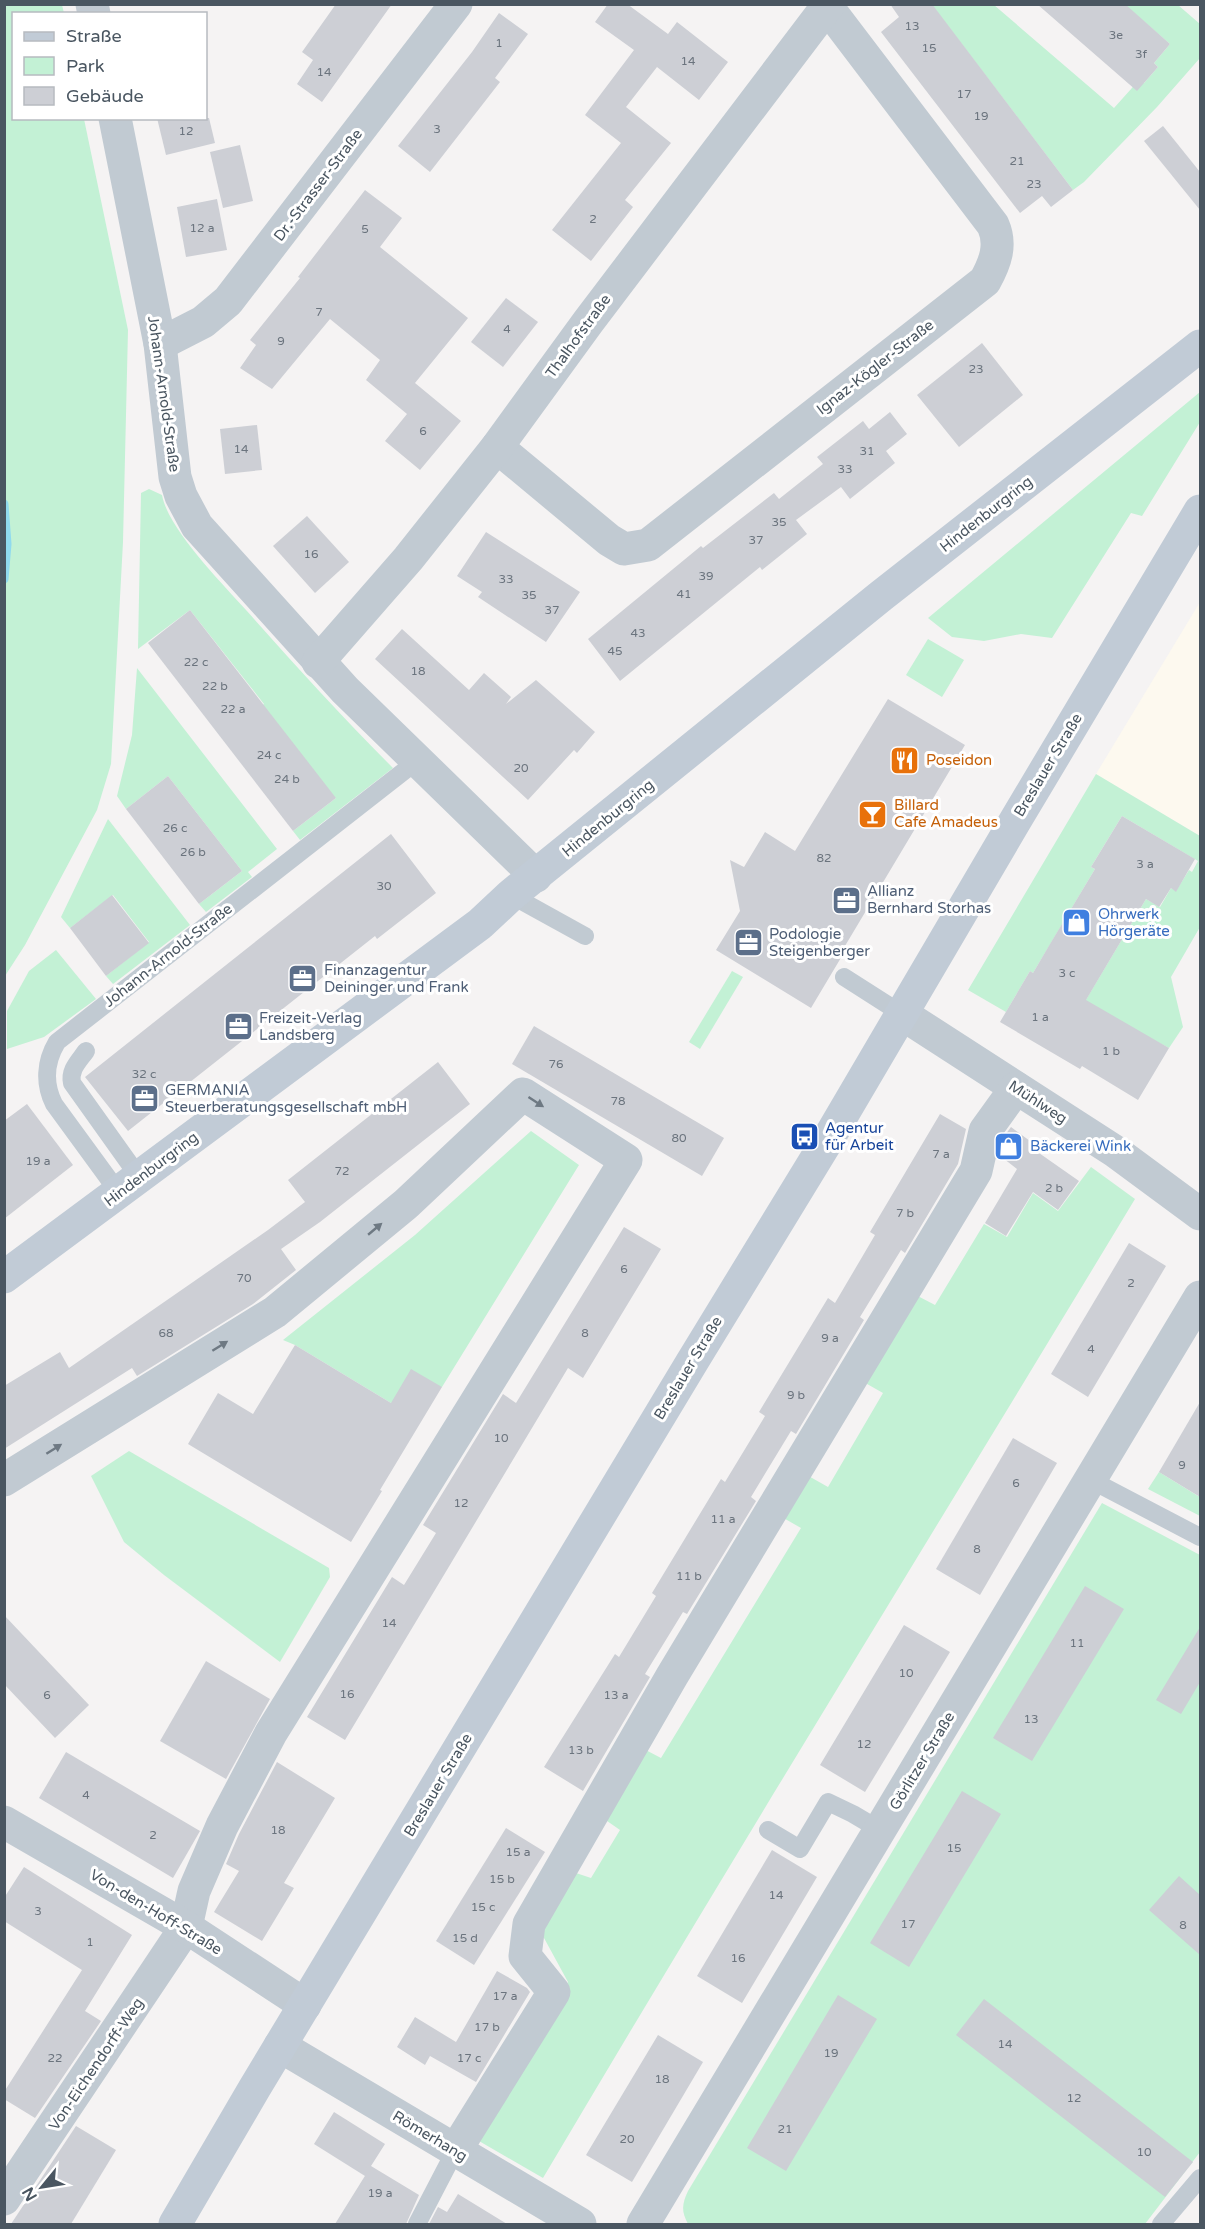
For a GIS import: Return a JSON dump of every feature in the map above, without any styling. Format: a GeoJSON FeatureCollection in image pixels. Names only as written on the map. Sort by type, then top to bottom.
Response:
{"type":"FeatureCollection","features":[{"type":"Feature","properties":{"kind":"main road","name":"Hindenburgring"},"geometry":{"type":"LineString","coordinates":[[4,1277],[480,924],[881,596],[1200,346]]}},
{"type":"Feature","properties":{"kind":"main road","name":"Breslauer Straße"},"geometry":{"type":"LineString","coordinates":[[175,2224],[902,1014],[1200,511]]}},
{"type":"Feature","properties":{"kind":"street","name":"Dr.-Strasser-Straße"},"geometry":{"type":"LineString","coordinates":[[160,344],[203,322],[228,301],[456,4]]}},
{"type":"Feature","properties":{"kind":"street","name":"Thalhofstraße"},"geometry":{"type":"LineString","coordinates":[[318,662],[408,559],[498,447],[588,322],[827,5]]}},
{"type":"Feature","properties":{"kind":"street","name":"Ignaz-Kögler-Straße"},"geometry":{"type":"LineString","coordinates":[[498,447],[609,540],[624,549],[648,545],[985,281],[997,252],[998,236],[993,225],[827,5]]}},
{"type":"Feature","properties":{"kind":"street","name":"Johann-Arnold-Straße"},"geometry":{"type":"LineString","coordinates":[[115,120],[160,344],[175,477],[181,496],[197,526],[318,662],[417,761],[524,886]]}},
{"type":"Feature","properties":{"kind":"street","name":"Mühlweg"},"geometry":{"type":"LineString","coordinates":[[902,1014],[1116,1152],[1200,1214]]}},
{"type":"Feature","properties":{"kind":"street"},"geometry":{"type":"LineString","coordinates":[[455,2151],[554,1992],[525,1956],[529,1924],[678,1665],[976,1171],[985,1131],[1016,1088]]}},
{"type":"Feature","properties":{"kind":"street"},"geometry":{"type":"LineString","coordinates":[[4,1480],[275,1312],[406,1204],[523,1094],[626,1160],[271,1733],[222,1827],[194,1891],[186,1928]]}},
{"type":"Feature","properties":{"kind":"street","name":"Görlitzer Straße"},"geometry":{"type":"LineString","coordinates":[[643,2224],[1200,1297]]}},
{"type":"Feature","properties":{"kind":"street","name":"Von-den-Hoff-Straße"},"geometry":{"type":"LineString","coordinates":[[4,1822],[186,1928],[305,2005]]}},
{"type":"Feature","properties":{"kind":"street","name":"Von-Eichendorff-Weg"},"geometry":{"type":"LineString","coordinates":[[4,2199],[186,1928]]}},
{"type":"Feature","properties":{"kind":"street","name":"Römerhang"},"geometry":{"type":"LineString","coordinates":[[280,2046],[580,2224]]}},
{"type":"Feature","properties":{"kind":"lane","name":"Johann-Arnold-Straße"},"geometry":{"type":"LineString","coordinates":[[129,1185],[54,1104],[49,1093],[47,1072],[52,1050],[57,1042],[417,761]]}},
{"type":"Feature","properties":{"kind":"lane"},"geometry":{"type":"LineString","coordinates":[[524,886],[585,936]]}},
{"type":"Feature","properties":{"kind":"lane"},"geometry":{"type":"LineString","coordinates":[[844,977],[902,1014]]}},
{"type":"Feature","properties":{"kind":"lane"},"geometry":{"type":"LineString","coordinates":[[86,1051],[72,1070],[72,1083],[129,1185]]}},
{"type":"Feature","properties":{"kind":"lane"},"geometry":{"type":"LineString","coordinates":[[1091,1480],[1200,1537]]}},
{"type":"Feature","properties":{"kind":"lane"},"geometry":{"type":"LineString","coordinates":[[768,1830],[800,1849],[828,1802],[880,1830]]}},
{"type":"Feature","properties":{"kind":"lane"},"geometry":{"type":"LineString","coordinates":[[417,2224],[455,2151]]}},
{"type":"Feature","properties":{"kind":"lane"},"geometry":{"type":"LineString","coordinates":[[1161,2224],[1200,2178]]}},
{"type":"Feature","properties":{"kind":"shaded area"},"geometry":{"type":"Polygon","coordinates":[[[1200,602],[1200,836],[1096,774],[1200,602]]]}},
{"type":"Feature","properties":{"kind":"green space"},"geometry":{"type":"Polygon","coordinates":[[[5,4],[62,5],[64,12],[12,12],[12,120],[84,120],[128,330],[123,542],[111,764],[97,810],[25,945],[5,976],[5,4]]]}},
{"type":"Feature","properties":{"kind":"green space"},"geometry":{"type":"Polygon","coordinates":[[[932,5],[994,5],[1114,108],[1140,79],[1144,83],[1158,67],[1154,63],[1170,44],[1125,5],[1178,5],[1200,24],[1200,58],[1157,107],[1084,182],[1073,190],[932,5]]]}},
{"type":"Feature","properties":{"kind":"green space"},"geometry":{"type":"Polygon","coordinates":[[[1200,392],[1200,422],[1142,516],[1131,513],[1052,638],[1021,634],[984,641],[952,637],[928,618],[1200,392]]]}},
{"type":"Feature","properties":{"kind":"green space"},"geometry":{"type":"Polygon","coordinates":[[[149,489],[162,495],[174,524],[210,571],[318,690],[393,768],[300,840],[293,831],[336,798],[221,737],[264,704],[190,610],[138,649],[141,493],[149,489]]]}},
{"type":"Feature","properties":{"kind":"green space"},"geometry":{"type":"Polygon","coordinates":[[[928,639],[964,660],[942,697],[906,675],[928,639]]]}},
{"type":"Feature","properties":{"kind":"green space"},"geometry":{"type":"Polygon","coordinates":[[[137,668],[277,849],[248,872],[252,877],[206,912],[199,904],[242,871],[168,776],[126,809],[117,796],[132,735],[137,668]]]}},
{"type":"Feature","properties":{"kind":"green space"},"geometry":{"type":"Polygon","coordinates":[[[1096,774],[1200,836],[1200,927],[1171,977],[1183,1027],[1169,1048],[1084,1003],[1146,899],[1160,907],[1171,888],[1176,891],[1189,870],[1192,872],[1198,861],[1122,816],[1091,867],[1095,869],[1033,973],[1030,971],[1006,1012],[968,990],[1096,774]]]}},
{"type":"Feature","properties":{"kind":"green space"},"geometry":{"type":"Polygon","coordinates":[[[108,819],[190,925],[113,984],[106,976],[149,942],[113,895],[70,928],[61,917],[108,819]]]}},
{"type":"Feature","properties":{"kind":"green space"},"geometry":{"type":"Polygon","coordinates":[[[56,950],[96,999],[44,1037],[7,1049],[7,1011],[29,971],[56,950]]]}},
{"type":"Feature","properties":{"kind":"green space"},"geometry":{"type":"Polygon","coordinates":[[[732,971],[743,977],[700,1049],[689,1042],[732,971]]]}},
{"type":"Feature","properties":{"kind":"green space"},"geometry":{"type":"Polygon","coordinates":[[[531,1131],[579,1165],[442,1387],[391,1403],[283,1340],[415,1235],[531,1131]]]}},
{"type":"Feature","properties":{"kind":"green space"},"geometry":{"type":"Polygon","coordinates":[[[1091,1167],[1135,1199],[543,2178],[479,2141],[568,1982],[538,1927],[570,1871],[591,1878],[620,1830],[597,1814],[640,1747],[661,1758],[801,1528],[780,1516],[805,1474],[828,1487],[883,1393],[860,1380],[912,1293],[935,1305],[984,1224],[1007,1237],[1033,1193],[1058,1211],[1091,1167]]]}},
{"type":"Feature","properties":{"kind":"green space"},"geometry":{"type":"Polygon","coordinates":[[[129,1451],[329,1568],[330,1577],[280,1662],[124,1542],[91,1476],[129,1451]]]}},
{"type":"Feature","properties":{"kind":"green space"},"geometry":{"type":"Polygon","coordinates":[[[1159,1472],[1198,1496],[1200,1492],[1200,1516],[1148,1489],[1159,1472]]]}},
{"type":"Feature","properties":{"kind":"green space"},"geometry":{"type":"Polygon","coordinates":[[[1102,1503],[1200,1555],[1200,2152],[1145,2224],[688,2224],[683,2208],[688,2191],[1102,1503]]]}},
{"type":"Feature","properties":{"kind":"building"},"geometry":{"type":"Polygon","coordinates":[[[336,4],[392,4],[322,102],[297,84],[313,60],[302,52],[336,4]]]}},
{"type":"Feature","properties":{"kind":"building"},"geometry":{"type":"Polygon","coordinates":[[[608,4],[627,4],[668,34],[677,22],[728,62],[699,100],[657,67],[626,107],[671,143],[625,200],[633,207],[591,261],[552,230],[621,143],[585,115],[634,50],[595,22],[608,4]]]}},
{"type":"Feature","properties":{"kind":"building"},"geometry":{"type":"Polygon","coordinates":[[[890,4],[932,4],[1073,190],[1051,207],[1042,196],[1020,213],[881,32],[899,17],[890,4]]]}},
{"type":"Feature","properties":{"kind":"building"},"geometry":{"type":"Polygon","coordinates":[[[1037,4],[1125,4],[1170,44],[1154,63],[1158,67],[1137,91],[1037,4]]]}},
{"type":"Feature","properties":{"kind":"building"},"geometry":{"type":"Polygon","coordinates":[[[499,13],[528,34],[495,78],[500,82],[430,172],[398,146],[472,52],[499,13]]]}},
{"type":"Feature","properties":{"kind":"building"},"geometry":{"type":"Polygon","coordinates":[[[209,118],[215,143],[166,155],[157,120],[207,120],[209,118]]]}},
{"type":"Feature","properties":{"kind":"building"},"geometry":{"type":"Polygon","coordinates":[[[1163,126],[1200,172],[1200,210],[1144,141],[1163,126]]]}},
{"type":"Feature","properties":{"kind":"building"},"geometry":{"type":"Polygon","coordinates":[[[240,145],[253,201],[223,208],[210,152],[240,145]]]}},
{"type":"Feature","properties":{"kind":"building"},"geometry":{"type":"Polygon","coordinates":[[[365,190],[402,218],[380,247],[468,318],[415,383],[461,421],[420,470],[385,441],[407,414],[366,380],[380,360],[330,319],[272,389],[240,368],[256,345],[250,340],[300,278],[298,277],[365,190]]]}},
{"type":"Feature","properties":{"kind":"building"},"geometry":{"type":"Polygon","coordinates":[[[217,199],[227,250],[186,257],[177,207],[217,199]]]}},
{"type":"Feature","properties":{"kind":"building"},"geometry":{"type":"Polygon","coordinates":[[[506,298],[538,322],[503,367],[471,342],[506,298]]]}},
{"type":"Feature","properties":{"kind":"building"},"geometry":{"type":"Polygon","coordinates":[[[982,343],[1023,395],[959,447],[917,395],[982,343]]]}},
{"type":"Feature","properties":{"kind":"building"},"geometry":{"type":"Polygon","coordinates":[[[890,412],[907,434],[886,451],[895,463],[850,499],[841,487],[796,520],[807,534],[762,570],[760,567],[620,681],[588,639],[701,546],[703,548],[774,493],[779,499],[823,464],[817,457],[863,421],[869,429],[890,412]]]}},
{"type":"Feature","properties":{"kind":"building"},"geometry":{"type":"Polygon","coordinates":[[[257,425],[262,470],[225,474],[220,429],[257,425]]]}},
{"type":"Feature","properties":{"kind":"building"},"geometry":{"type":"Polygon","coordinates":[[[307,516],[349,562],[315,593],[273,546],[307,516]]]}},
{"type":"Feature","properties":{"kind":"building"},"geometry":{"type":"Polygon","coordinates":[[[486,532],[580,592],[546,642],[478,597],[482,592],[457,576],[486,532]]]}},
{"type":"Feature","properties":{"kind":"building"},"geometry":{"type":"Polygon","coordinates":[[[190,610],[336,798],[293,831],[148,643],[190,610]]]}},
{"type":"Feature","properties":{"kind":"building"},"geometry":{"type":"Polygon","coordinates":[[[402,629],[469,690],[484,673],[511,697],[506,704],[536,680],[595,732],[577,753],[574,750],[528,800],[375,659],[402,629]]]}},
{"type":"Feature","properties":{"kind":"building"},"geometry":{"type":"Polygon","coordinates":[[[888,699],[965,745],[842,951],[842,956],[811,1008],[716,950],[740,911],[730,860],[744,867],[765,832],[795,851],[888,699]]]}},
{"type":"Feature","properties":{"kind":"building"},"geometry":{"type":"Polygon","coordinates":[[[168,776],[242,871],[199,904],[126,809],[168,776]]]}},
{"type":"Feature","properties":{"kind":"building"},"geometry":{"type":"Polygon","coordinates":[[[1122,816],[1195,859],[1176,892],[1171,888],[1159,907],[1146,899],[1086,1000],[1169,1048],[1138,1100],[1082,1066],[1080,1069],[1000,1022],[1030,971],[1033,973],[1095,869],[1091,867],[1122,816]]]}},
{"type":"Feature","properties":{"kind":"building"},"geometry":{"type":"Polygon","coordinates":[[[391,834],[436,893],[377,939],[375,936],[128,1131],[85,1077],[391,834]]]}},
{"type":"Feature","properties":{"kind":"building"},"geometry":{"type":"Polygon","coordinates":[[[112,895],[149,943],[106,976],[70,928],[112,895]]]}},
{"type":"Feature","properties":{"kind":"building"},"geometry":{"type":"Polygon","coordinates":[[[534,1026],[724,1138],[702,1176],[512,1064],[534,1026]]]}},
{"type":"Feature","properties":{"kind":"building"},"geometry":{"type":"Polygon","coordinates":[[[438,1062],[470,1104],[320,1222],[281,1249],[296,1270],[253,1304],[137,1376],[132,1368],[4,1449],[4,1386],[60,1352],[69,1368],[268,1230],[305,1202],[288,1180],[438,1062]]]}},
{"type":"Feature","properties":{"kind":"building"},"geometry":{"type":"Polygon","coordinates":[[[27,1104],[73,1165],[4,1219],[4,1121],[27,1104]]]}},
{"type":"Feature","properties":{"kind":"building"},"geometry":{"type":"Polygon","coordinates":[[[940,1114],[966,1129],[958,1164],[905,1253],[901,1250],[860,1317],[864,1320],[796,1434],[791,1431],[751,1497],[756,1501],[687,1614],[683,1612],[645,1674],[650,1677],[583,1791],[544,1767],[615,1654],[619,1657],[656,1596],[652,1593],[721,1479],[725,1482],[765,1416],[759,1412],[828,1298],[835,1303],[875,1235],[870,1232],[940,1114]]]}},
{"type":"Feature","properties":{"kind":"building"},"geometry":{"type":"Polygon","coordinates":[[[1011,1127],[1041,1149],[1039,1153],[1079,1181],[1058,1210],[1033,1192],[1006,1236],[985,1223],[1017,1169],[999,1155],[1002,1139],[1011,1127]]]}},
{"type":"Feature","properties":{"kind":"building"},"geometry":{"type":"Polygon","coordinates":[[[624,1227],[661,1249],[583,1378],[568,1368],[345,1740],[307,1717],[392,1577],[404,1585],[436,1533],[423,1525],[503,1394],[516,1403],[624,1227]]]}},
{"type":"Feature","properties":{"kind":"building"},"geometry":{"type":"Polygon","coordinates":[[[1129,1243],[1166,1266],[1088,1397],[1051,1374],[1129,1243]]]}},
{"type":"Feature","properties":{"kind":"building"},"geometry":{"type":"Polygon","coordinates":[[[295,1345],[391,1403],[411,1369],[442,1387],[351,1542],[188,1444],[218,1393],[253,1414],[295,1345]]]}},
{"type":"Feature","properties":{"kind":"building"},"geometry":{"type":"Polygon","coordinates":[[[1200,1402],[1200,1497],[1159,1472],[1200,1402]]]}},
{"type":"Feature","properties":{"kind":"building"},"geometry":{"type":"Polygon","coordinates":[[[1013,1438],[1057,1463],[980,1595],[936,1569],[1013,1438]]]}},
{"type":"Feature","properties":{"kind":"building"},"geometry":{"type":"Polygon","coordinates":[[[1085,1586],[1124,1609],[1032,1761],[993,1738],[1085,1586]]]}},
{"type":"Feature","properties":{"kind":"building"},"geometry":{"type":"Polygon","coordinates":[[[4,1615],[89,1705],[55,1738],[4,1684],[4,1615]]]}},
{"type":"Feature","properties":{"kind":"building"},"geometry":{"type":"Polygon","coordinates":[[[904,1625],[950,1652],[865,1792],[820,1765],[904,1625]]]}},
{"type":"Feature","properties":{"kind":"building"},"geometry":{"type":"Polygon","coordinates":[[[1200,1627],[1200,1682],[1181,1714],[1156,1700],[1200,1627]]]}},
{"type":"Feature","properties":{"kind":"building"},"geometry":{"type":"Polygon","coordinates":[[[206,1661],[270,1699],[226,1779],[160,1741],[206,1661]]]}},
{"type":"Feature","properties":{"kind":"building"},"geometry":{"type":"Polygon","coordinates":[[[66,1752],[200,1831],[173,1878],[39,1798],[66,1752]]]}},
{"type":"Feature","properties":{"kind":"building"},"geometry":{"type":"Polygon","coordinates":[[[277,1762],[335,1798],[284,1883],[294,1888],[262,1941],[214,1912],[239,1871],[226,1864],[277,1762]]]}},
{"type":"Feature","properties":{"kind":"building"},"geometry":{"type":"Polygon","coordinates":[[[962,1791],[1001,1814],[909,1967],[870,1943],[962,1791]]]}},
{"type":"Feature","properties":{"kind":"building"},"geometry":{"type":"Polygon","coordinates":[[[506,1828],[545,1852],[474,1965],[436,1941],[506,1828]]]}},
{"type":"Feature","properties":{"kind":"building"},"geometry":{"type":"Polygon","coordinates":[[[772,1850],[817,1877],[742,2003],[697,1976],[772,1850]]]}},
{"type":"Feature","properties":{"kind":"building"},"geometry":{"type":"Polygon","coordinates":[[[24,1867],[132,1935],[85,2011],[101,2021],[35,2118],[4,2099],[4,2092],[82,1970],[4,1921],[4,1898],[24,1867]]]}},
{"type":"Feature","properties":{"kind":"building"},"geometry":{"type":"Polygon","coordinates":[[[1179,1876],[1200,1895],[1200,1955],[1149,1910],[1179,1876]]]}},
{"type":"Feature","properties":{"kind":"building"},"geometry":{"type":"Polygon","coordinates":[[[497,1971],[530,1992],[476,2082],[430,2056],[425,2065],[397,2047],[415,2017],[456,2042],[497,1971]]]}},
{"type":"Feature","properties":{"kind":"building"},"geometry":{"type":"Polygon","coordinates":[[[838,1995],[877,2019],[786,2171],[747,2148],[838,1995]]]}},
{"type":"Feature","properties":{"kind":"building"},"geometry":{"type":"Polygon","coordinates":[[[984,1999],[1193,2162],[1165,2197],[956,2035],[984,1999]]]}},
{"type":"Feature","properties":{"kind":"building"},"geometry":{"type":"Polygon","coordinates":[[[658,2035],[703,2062],[632,2182],[586,2155],[658,2035]]]}},
{"type":"Feature","properties":{"kind":"building"},"geometry":{"type":"Polygon","coordinates":[[[334,2112],[385,2144],[371,2166],[419,2195],[406,2224],[335,2224],[365,2176],[314,2144],[334,2112]]]}},
{"type":"Feature","properties":{"kind":"building"},"geometry":{"type":"Polygon","coordinates":[[[76,2126],[116,2150],[71,2224],[11,2224],[76,2126]]]}},
{"type":"Feature","properties":{"kind":"building"},"geometry":{"type":"Polygon","coordinates":[[[458,2194],[507,2224],[429,2224],[438,2207],[447,2212],[458,2194]]]}},
{"type":"Feature","properties":{"kind":"waterway"},"geometry":{"type":"LineString","coordinates":[[4,504],[7,544],[4,579]]}},
{"type":"Feature","properties":{"kind":"place","name":"Poseidon"},"geometry":{"type":"Point","coordinates":[905,760]}},
{"type":"Feature","properties":{"kind":"place","name":"Billard Cafe Amadeus"},"geometry":{"type":"Point","coordinates":[873,814]}},
{"type":"Feature","properties":{"kind":"place","name":"Allianz Bernhard Storhas"},"geometry":{"type":"Point","coordinates":[846,900]}},
{"type":"Feature","properties":{"kind":"place","name":"Ohrwerk Hörgeräte"},"geometry":{"type":"Point","coordinates":[1077,923]}},
{"type":"Feature","properties":{"kind":"place","name":"Podologie Steigenberger"},"geometry":{"type":"Point","coordinates":[748,943]}},
{"type":"Feature","properties":{"kind":"place","name":"Finanzagentur Deininger und Frank"},"geometry":{"type":"Point","coordinates":[303,979]}},
{"type":"Feature","properties":{"kind":"place","name":"Freizeit-Verlag Landsberg"},"geometry":{"type":"Point","coordinates":[238,1027]}},
{"type":"Feature","properties":{"kind":"place","name":"GERMANIA Steuerberatungsgesellschaft mbH"},"geometry":{"type":"Point","coordinates":[144,1099]}},
{"type":"Feature","properties":{"kind":"place","name":"Agentur für Arbeit"},"geometry":{"type":"Point","coordinates":[804,1137]}},
{"type":"Feature","properties":{"kind":"place","name":"Bäckerei Wink"},"geometry":{"type":"Point","coordinates":[1009,1146]}}]}
